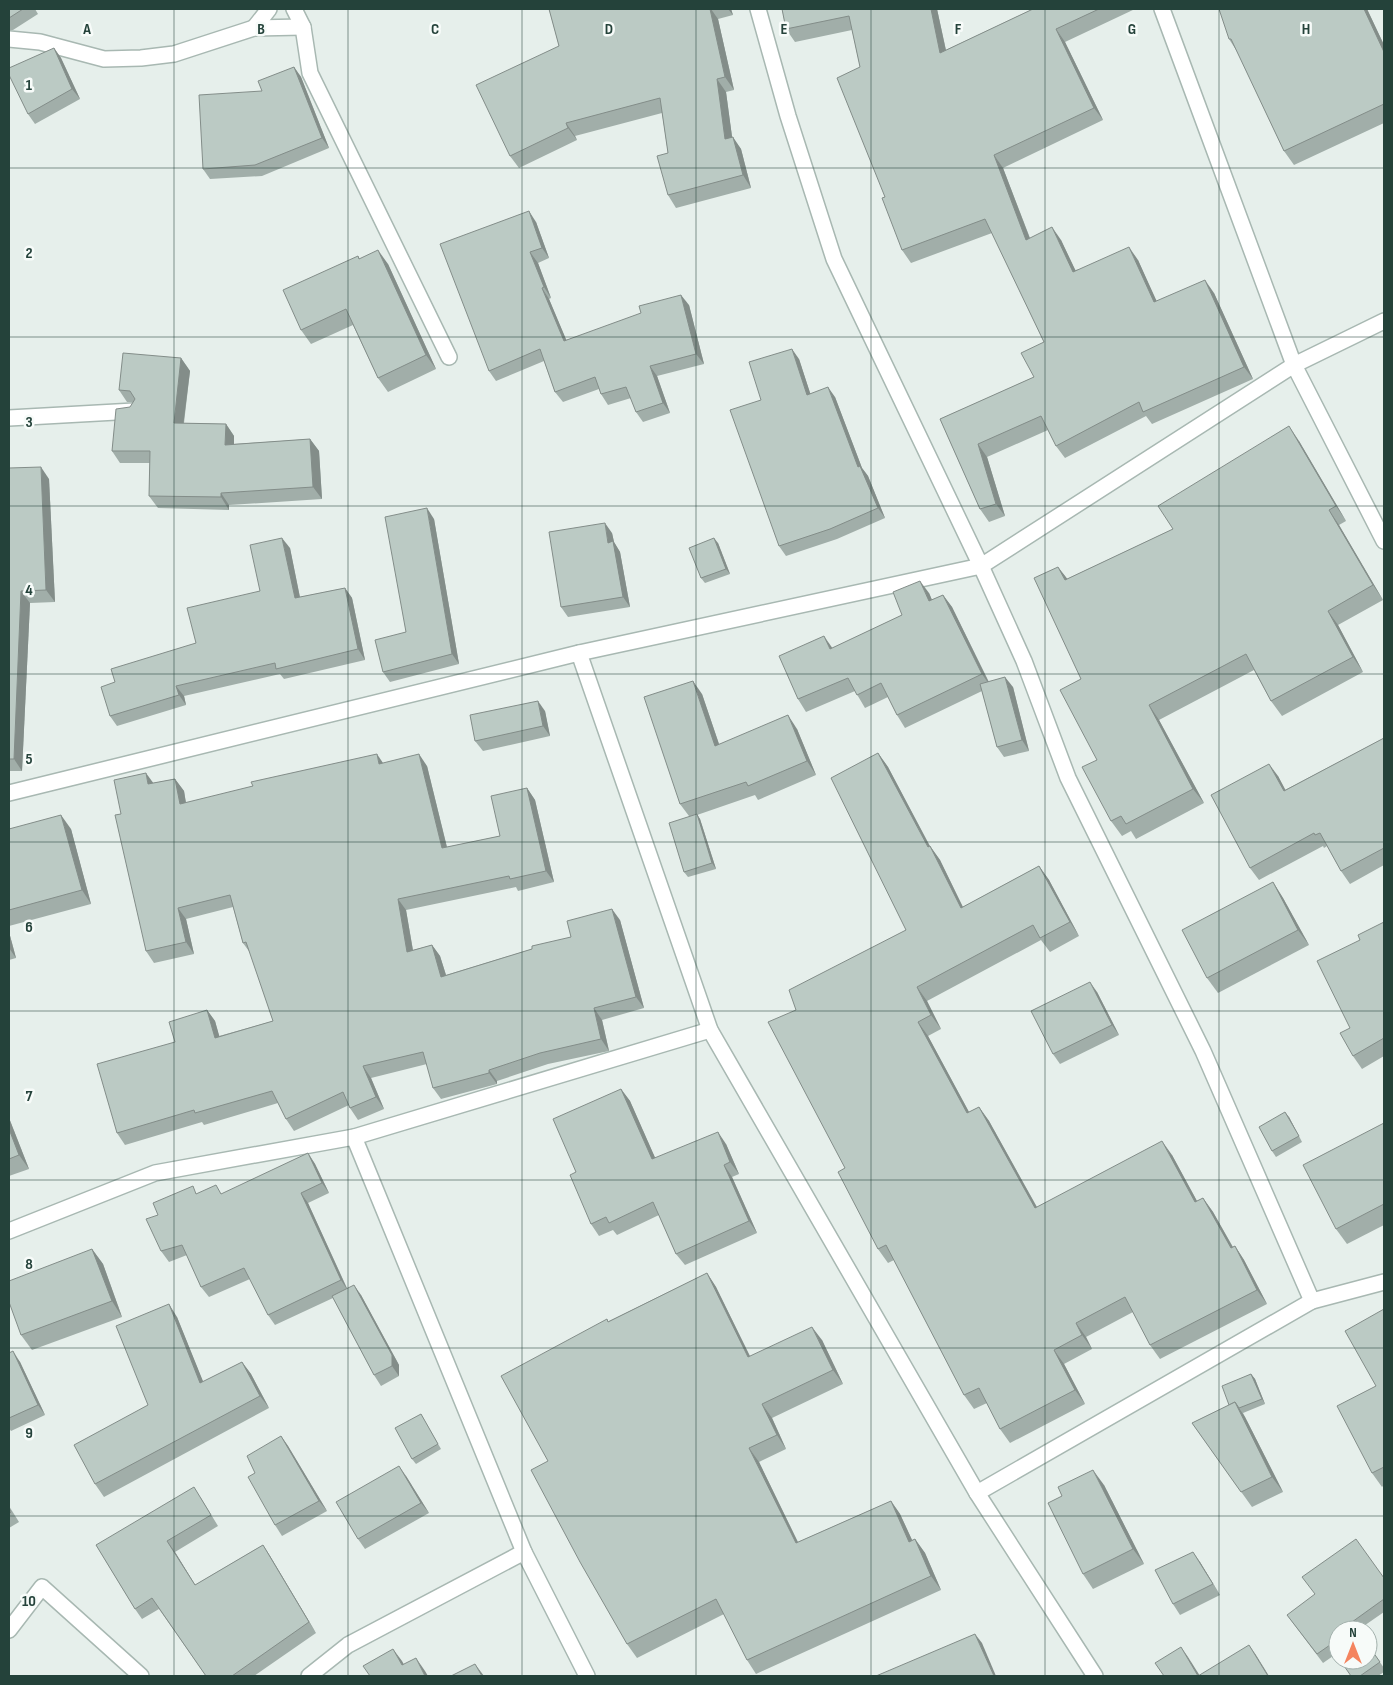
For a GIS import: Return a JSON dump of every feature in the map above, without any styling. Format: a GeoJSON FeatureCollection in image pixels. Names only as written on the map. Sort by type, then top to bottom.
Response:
{"type":"FeatureCollection","features":[{"type":"Feature","properties":{"kind":"street"},"geometry":{"type":"LineString","coordinates":[[254,28],[269,9]]}},
{"type":"Feature","properties":{"kind":"street"},"geometry":{"type":"LineString","coordinates":[[294,9],[303,27],[310,73],[449,357]]}},
{"type":"Feature","properties":{"kind":"street"},"geometry":{"type":"LineString","coordinates":[[758,9],[788,116],[834,259],[981,566],[1024,661],[1068,778],[1203,1051],[1312,1301]]}},
{"type":"Feature","properties":{"kind":"street"},"geometry":{"type":"LineString","coordinates":[[1162,9],[1294,365],[1384,541]]}},
{"type":"Feature","properties":{"kind":"street"},"geometry":{"type":"LineString","coordinates":[[9,39],[40,42],[104,59],[141,58],[174,54],[254,28],[303,27]]}},
{"type":"Feature","properties":{"kind":"street"},"geometry":{"type":"LineString","coordinates":[[9,793],[579,653],[981,566],[1294,365],[1384,321]]}},
{"type":"Feature","properties":{"kind":"street"},"geometry":{"type":"LineString","coordinates":[[9,418],[134,411]]}},
{"type":"Feature","properties":{"kind":"street"},"geometry":{"type":"LineString","coordinates":[[579,653],[710,1030],[976,1493],[1095,1676]]}},
{"type":"Feature","properties":{"kind":"street"},"geometry":{"type":"LineString","coordinates":[[9,1231],[155,1173],[354,1136],[710,1030]]}},
{"type":"Feature","properties":{"kind":"street"},"geometry":{"type":"LineString","coordinates":[[354,1136],[524,1552],[587,1676]]}},
{"type":"Feature","properties":{"kind":"street"},"geometry":{"type":"LineString","coordinates":[[976,1493],[1312,1301],[1384,1282]]}},
{"type":"Feature","properties":{"kind":"street"},"geometry":{"type":"LineString","coordinates":[[309,1676],[348,1644],[524,1552]]}},
{"type":"Feature","properties":{"kind":"street"},"geometry":{"type":"LineString","coordinates":[[9,1630],[42,1587],[141,1676]]}},
{"type":"Feature","properties":{"kind":"building"},"geometry":{"type":"Polygon","coordinates":[[[9,9],[23,9],[9,18],[9,9]]]}},
{"type":"Feature","properties":{"kind":"building"},"geometry":{"type":"Polygon","coordinates":[[[549,9],[710,9],[725,77],[717,79],[725,139],[733,137],[743,175],[668,195],[657,156],[668,153],[660,98],[566,123],[568,128],[510,156],[476,85],[559,46],[549,9]]]}},
{"type":"Feature","properties":{"kind":"building"},"geometry":{"type":"Polygon","coordinates":[[[782,9],[931,9],[940,53],[1033,9],[1099,9],[1056,29],[1094,108],[994,155],[1026,240],[1052,227],[1073,272],[1129,247],[1154,302],[1205,280],[1244,367],[1143,412],[1139,402],[1056,446],[1041,416],[978,444],[996,504],[980,509],[940,419],[1034,377],[1021,353],[1044,342],[985,219],[902,250],[882,198],[885,197],[837,78],[860,67],[849,16],[786,29],[782,9]]]}},
{"type":"Feature","properties":{"kind":"building"},"geometry":{"type":"Polygon","coordinates":[[[1219,9],[1364,9],[1384,52],[1384,104],[1284,151],[1231,39],[1229,39],[1219,9]]]}},
{"type":"Feature","properties":{"kind":"building"},"geometry":{"type":"Polygon","coordinates":[[[54,48],[72,89],[28,114],[9,75],[9,68],[54,48]]]}},
{"type":"Feature","properties":{"kind":"building"},"geometry":{"type":"Polygon","coordinates":[[[294,67],[322,138],[255,165],[203,169],[199,95],[262,91],[258,81],[294,67]]]}},
{"type":"Feature","properties":{"kind":"building"},"geometry":{"type":"Polygon","coordinates":[[[529,211],[542,248],[530,252],[544,287],[542,288],[564,341],[641,313],[639,306],[681,295],[696,354],[650,366],[663,403],[636,412],[626,387],[601,394],[595,377],[555,392],[540,349],[489,371],[440,244],[529,211]]]}},
{"type":"Feature","properties":{"kind":"building"},"geometry":{"type":"Polygon","coordinates":[[[378,250],[426,355],[378,378],[346,309],[301,330],[283,290],[358,256],[359,259],[378,250]]]}},
{"type":"Feature","properties":{"kind":"building"},"geometry":{"type":"Polygon","coordinates":[[[792,349],[807,395],[828,387],[858,467],[860,466],[878,508],[830,529],[779,546],[730,410],[761,400],[749,362],[792,349]]]}},
{"type":"Feature","properties":{"kind":"building"},"geometry":{"type":"Polygon","coordinates":[[[123,353],[181,358],[174,423],[226,424],[225,445],[310,439],[313,487],[221,493],[221,497],[149,496],[150,451],[112,451],[116,409],[130,407],[135,399],[130,391],[119,390],[123,353]]]}},
{"type":"Feature","properties":{"kind":"building"},"geometry":{"type":"Polygon","coordinates":[[[1289,426],[1336,506],[1329,510],[1373,585],[1328,611],[1353,657],[1271,701],[1246,654],[1149,705],[1193,789],[1126,824],[1121,816],[1111,821],[1082,767],[1097,760],[1060,690],[1081,679],[1034,578],[1058,567],[1065,580],[1173,529],[1158,506],[1289,426]]]}},
{"type":"Feature","properties":{"kind":"building"},"geometry":{"type":"Polygon","coordinates":[[[41,467],[46,590],[21,591],[14,759],[9,759],[9,468],[41,467]]]}},
{"type":"Feature","properties":{"kind":"building"},"geometry":{"type":"Polygon","coordinates":[[[427,508],[452,654],[383,672],[375,640],[406,632],[385,517],[427,508]]]}},
{"type":"Feature","properties":{"kind":"building"},"geometry":{"type":"Polygon","coordinates":[[[605,523],[608,543],[613,541],[623,597],[561,607],[549,532],[605,523]]]}},
{"type":"Feature","properties":{"kind":"building"},"geometry":{"type":"Polygon","coordinates":[[[282,538],[295,598],[345,588],[358,649],[276,669],[275,663],[176,686],[179,695],[110,716],[101,687],[115,682],[111,669],[196,643],[187,608],[260,591],[250,545],[282,538]]]}},
{"type":"Feature","properties":{"kind":"building"},"geometry":{"type":"Polygon","coordinates":[[[714,538],[726,569],[701,578],[689,548],[714,538]]]}},
{"type":"Feature","properties":{"kind":"building"},"geometry":{"type":"Polygon","coordinates":[[[920,581],[929,601],[943,595],[982,674],[897,715],[881,683],[857,695],[848,678],[798,699],[779,656],[824,636],[830,649],[902,615],[893,592],[920,581]]]}},
{"type":"Feature","properties":{"kind":"building"},"geometry":{"type":"Polygon","coordinates":[[[1005,677],[1022,740],[997,747],[980,684],[1005,677]]]}},
{"type":"Feature","properties":{"kind":"building"},"geometry":{"type":"Polygon","coordinates":[[[693,681],[715,746],[788,715],[807,761],[748,786],[746,782],[680,804],[644,697],[693,681]]]}},
{"type":"Feature","properties":{"kind":"building"},"geometry":{"type":"Polygon","coordinates":[[[538,701],[543,726],[475,741],[470,715],[538,701]]]}},
{"type":"Feature","properties":{"kind":"building"},"geometry":{"type":"Polygon","coordinates":[[[1384,738],[1384,848],[1341,871],[1320,833],[1315,835],[1314,833],[1250,868],[1211,795],[1269,764],[1284,791],[1384,738]]]}},
{"type":"Feature","properties":{"kind":"building"},"geometry":{"type":"Polygon","coordinates":[[[878,753],[928,847],[930,846],[961,908],[1039,866],[1070,922],[1040,938],[1033,925],[917,987],[931,1015],[918,1022],[967,1113],[979,1107],[1035,1208],[1162,1141],[1195,1202],[1203,1198],[1231,1248],[1235,1246],[1257,1290],[1150,1345],[1125,1297],[1076,1323],[1082,1335],[1054,1350],[1075,1390],[1000,1429],[979,1388],[964,1395],[886,1245],[878,1249],[838,1172],[845,1168],[768,1022],[796,1010],[789,990],[906,930],[831,778],[878,753]]]}},
{"type":"Feature","properties":{"kind":"building"},"geometry":{"type":"Polygon","coordinates":[[[377,754],[379,764],[419,754],[442,848],[500,836],[491,796],[527,788],[546,871],[510,879],[509,876],[398,899],[407,952],[432,945],[441,977],[532,949],[532,946],[571,937],[567,921],[612,909],[636,997],[594,1008],[601,1039],[540,1053],[489,1070],[489,1073],[433,1088],[423,1052],[363,1066],[376,1097],[350,1108],[343,1092],[286,1119],[272,1091],[195,1113],[194,1110],[117,1133],[97,1064],[175,1042],[169,1022],[207,1010],[215,1038],[273,1021],[246,942],[243,943],[230,895],[178,908],[186,942],[146,951],[115,815],[121,814],[114,780],[146,773],[148,784],[175,779],[180,804],[253,786],[251,782],[377,754]]]}},
{"type":"Feature","properties":{"kind":"building"},"geometry":{"type":"Polygon","coordinates":[[[697,814],[712,863],[684,872],[669,823],[697,814]]]}},
{"type":"Feature","properties":{"kind":"building"},"geometry":{"type":"Polygon","coordinates":[[[61,815],[82,890],[9,910],[9,829],[61,815]]]}},
{"type":"Feature","properties":{"kind":"building"},"geometry":{"type":"Polygon","coordinates":[[[1273,882],[1298,930],[1207,978],[1182,930],[1273,882]]]}},
{"type":"Feature","properties":{"kind":"building"},"geometry":{"type":"Polygon","coordinates":[[[1384,922],[1384,1038],[1353,1056],[1340,1033],[1350,1028],[1317,961],[1360,940],[1358,935],[1384,922]]]}},
{"type":"Feature","properties":{"kind":"building"},"geometry":{"type":"Polygon","coordinates":[[[1090,982],[1112,1025],[1053,1054],[1031,1011],[1090,982]]]}},
{"type":"Feature","properties":{"kind":"building"},"geometry":{"type":"Polygon","coordinates":[[[621,1089],[652,1159],[718,1132],[730,1162],[724,1165],[749,1221],[676,1254],[653,1202],[609,1223],[606,1217],[591,1224],[570,1175],[576,1172],[553,1119],[621,1089]]]}},
{"type":"Feature","properties":{"kind":"building"},"geometry":{"type":"Polygon","coordinates":[[[1285,1112],[1299,1136],[1272,1151],[1259,1127],[1285,1112]]]}},
{"type":"Feature","properties":{"kind":"building"},"geometry":{"type":"Polygon","coordinates":[[[1384,1123],[1384,1204],[1336,1229],[1303,1165],[1384,1123]]]}},
{"type":"Feature","properties":{"kind":"building"},"geometry":{"type":"Polygon","coordinates":[[[9,1129],[19,1155],[9,1159],[9,1129]]]}},
{"type":"Feature","properties":{"kind":"building"},"geometry":{"type":"Polygon","coordinates":[[[308,1153],[322,1183],[301,1193],[341,1280],[268,1315],[244,1268],[201,1287],[182,1245],[161,1251],[146,1219],[158,1215],[153,1203],[193,1186],[196,1194],[216,1185],[221,1194],[308,1153]]]}},
{"type":"Feature","properties":{"kind":"building"},"geometry":{"type":"Polygon","coordinates":[[[92,1249],[112,1301],[21,1335],[9,1302],[9,1281],[92,1249]]]}},
{"type":"Feature","properties":{"kind":"building"},"geometry":{"type":"Polygon","coordinates":[[[707,1273],[748,1357],[812,1327],[833,1370],[762,1404],[777,1435],[749,1448],[796,1543],[891,1501],[909,1542],[915,1539],[931,1576],[747,1660],[716,1599],[627,1644],[580,1562],[531,1470],[548,1461],[501,1376],[607,1319],[608,1322],[707,1273]]]}},
{"type":"Feature","properties":{"kind":"building"},"geometry":{"type":"Polygon","coordinates":[[[354,1285],[392,1355],[392,1366],[374,1375],[332,1296],[354,1285]]]}},
{"type":"Feature","properties":{"kind":"building"},"geometry":{"type":"Polygon","coordinates":[[[169,1304],[200,1383],[242,1362],[260,1396],[95,1484],[74,1445],[148,1405],[116,1326],[169,1304]]]}},
{"type":"Feature","properties":{"kind":"building"},"geometry":{"type":"Polygon","coordinates":[[[1384,1309],[1384,1467],[1372,1473],[1337,1406],[1376,1386],[1345,1331],[1384,1309]]]}},
{"type":"Feature","properties":{"kind":"building"},"geometry":{"type":"Polygon","coordinates":[[[13,1351],[38,1405],[9,1418],[9,1353],[13,1351]]]}},
{"type":"Feature","properties":{"kind":"building"},"geometry":{"type":"Polygon","coordinates":[[[1251,1374],[1262,1399],[1239,1408],[1235,1402],[1229,1405],[1222,1386],[1251,1374]]]}},
{"type":"Feature","properties":{"kind":"building"},"geometry":{"type":"Polygon","coordinates":[[[1235,1402],[1272,1477],[1241,1492],[1192,1423],[1235,1402]]]}},
{"type":"Feature","properties":{"kind":"building"},"geometry":{"type":"Polygon","coordinates":[[[421,1414],[438,1444],[412,1459],[395,1428],[421,1414]]]}},
{"type":"Feature","properties":{"kind":"building"},"geometry":{"type":"Polygon","coordinates":[[[281,1436],[319,1501],[275,1525],[248,1477],[255,1473],[247,1456],[281,1436]]]}},
{"type":"Feature","properties":{"kind":"building"},"geometry":{"type":"Polygon","coordinates":[[[399,1466],[421,1503],[358,1539],[336,1502],[399,1466]]]}},
{"type":"Feature","properties":{"kind":"building"},"geometry":{"type":"Polygon","coordinates":[[[1093,1470],[1133,1549],[1083,1574],[1048,1503],[1062,1496],[1058,1487],[1093,1470]]]}},
{"type":"Feature","properties":{"kind":"building"},"geometry":{"type":"Polygon","coordinates":[[[194,1487],[211,1515],[167,1541],[195,1585],[263,1545],[309,1622],[232,1676],[206,1676],[152,1598],[135,1609],[96,1545],[194,1487]]]}},
{"type":"Feature","properties":{"kind":"building"},"geometry":{"type":"Polygon","coordinates":[[[1356,1539],[1384,1578],[1384,1599],[1355,1620],[1328,1620],[1328,1646],[1317,1654],[1287,1615],[1315,1594],[1302,1577],[1356,1539]]]}},
{"type":"Feature","properties":{"kind":"building"},"geometry":{"type":"Polygon","coordinates":[[[1193,1552],[1213,1584],[1173,1604],[1155,1570],[1193,1552]]]}},
{"type":"Feature","properties":{"kind":"building"},"geometry":{"type":"Polygon","coordinates":[[[975,1634],[994,1676],[876,1676],[975,1634]]]}},
{"type":"Feature","properties":{"kind":"building"},"geometry":{"type":"Polygon","coordinates":[[[1249,1645],[1268,1676],[1198,1676],[1249,1645]]]}},
{"type":"Feature","properties":{"kind":"building"},"geometry":{"type":"Polygon","coordinates":[[[1181,1647],[1198,1676],[1164,1676],[1155,1663],[1181,1647]]]}},
{"type":"Feature","properties":{"kind":"building"},"geometry":{"type":"Polygon","coordinates":[[[393,1649],[402,1665],[416,1658],[425,1676],[370,1676],[363,1666],[393,1649]]]}},
{"type":"Feature","properties":{"kind":"building"},"geometry":{"type":"Polygon","coordinates":[[[475,1664],[482,1676],[451,1676],[475,1664]]]}},
{"type":"Feature","properties":{"kind":"building"},"geometry":{"type":"Polygon","coordinates":[[[1347,1670],[1369,1670],[1360,1676],[1351,1676],[1347,1670]]]}}]}
